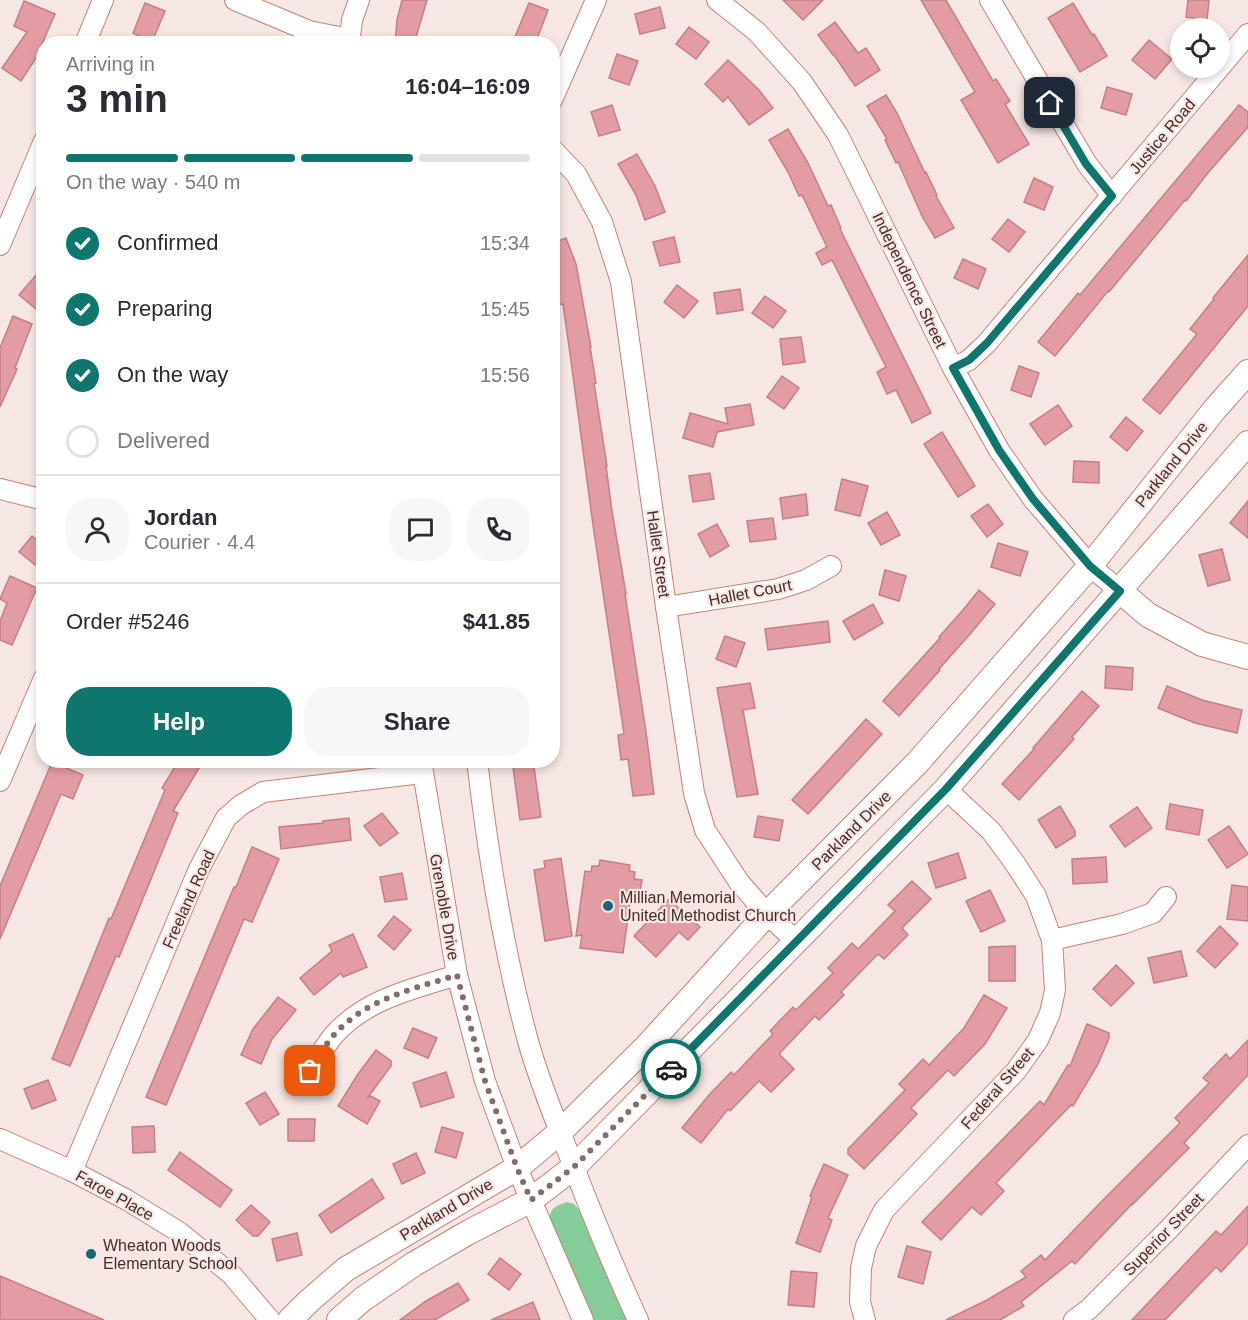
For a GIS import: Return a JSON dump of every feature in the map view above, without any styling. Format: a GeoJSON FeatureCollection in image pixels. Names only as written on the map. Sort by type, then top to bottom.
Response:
{"type":"FeatureCollection","features":[{"type":"Feature","properties":{"kind":"street"},"geometry":{"type":"LineString","coordinates":[[88,36],[103,0]]}},
{"type":"Feature","properties":{"kind":"street"},"geometry":{"type":"LineString","coordinates":[[236,0],[309,31],[329,36]]}},
{"type":"Feature","properties":{"kind":"street"},"geometry":{"type":"LineString","coordinates":[[350,36],[359,0]]}},
{"type":"Feature","properties":{"kind":"street"},"geometry":{"type":"LineString","coordinates":[[560,83],[596,0]]}},
{"type":"Feature","properties":{"kind":"street","name":"Independence Street"},"geometry":{"type":"LineString","coordinates":[[717,0],[757,32],[802,82],[838,135],[953,368],[999,450],[1026,489],[1090,566],[1148,615],[1202,644],[1248,657]]}},
{"type":"Feature","properties":{"kind":"street"},"geometry":{"type":"LineString","coordinates":[[990,0],[1086,164],[1112,196]]}},
{"type":"Feature","properties":{"kind":"street","name":"Justice Road"},"geometry":{"type":"LineString","coordinates":[[953,368],[969,360],[987,343],[1248,34]]}},
{"type":"Feature","properties":{"kind":"street"},"geometry":{"type":"LineString","coordinates":[[0,245],[5,217],[36,157]]}},
{"type":"Feature","properties":{"kind":"street","name":"Hallet Street"},"geometry":{"type":"LineString","coordinates":[[560,157],[576,174],[602,222],[621,282],[694,793],[705,830],[738,882],[797,942]]}},
{"type":"Feature","properties":{"kind":"street","name":"Parkland Drive"},"geometry":{"type":"LineString","coordinates":[[290,1320],[346,1269],[517,1168],[560,1132],[646,1047],[767,914],[918,762],[1090,566],[1215,409],[1248,372]]}},
{"type":"Feature","properties":{"kind":"street","name":"Parkland Drive"},"geometry":{"type":"LineString","coordinates":[[339,1320],[363,1299],[414,1264],[531,1200],[574,1167],[946,789],[1248,443]]}},
{"type":"Feature","properties":{"kind":"street"},"geometry":{"type":"LineString","coordinates":[[0,489],[36,498]]}},
{"type":"Feature","properties":{"kind":"street","name":"Hallet Court"},"geometry":{"type":"LineString","coordinates":[[666,607],[778,589],[806,580],[831,566]]}},
{"type":"Feature","properties":{"kind":"street"},"geometry":{"type":"LineString","coordinates":[[0,781],[36,697]]}},
{"type":"Feature","properties":{"kind":"street","name":"Freeland Road"},"geometry":{"type":"LineString","coordinates":[[72,1171],[199,869],[226,818],[241,805],[263,792],[415,768]]}},
{"type":"Feature","properties":{"kind":"street","name":"Grenoble Drive"},"geometry":{"type":"LineString","coordinates":[[421,768],[457,975],[485,1081],[517,1168],[583,1320]]}},
{"type":"Feature","properties":{"kind":"street"},"geometry":{"type":"LineString","coordinates":[[478,768],[491,865],[505,945],[529,1042],[554,1118],[638,1320]]}},
{"type":"Feature","properties":{"kind":"street","name":"Federal Street"},"geometry":{"type":"LineString","coordinates":[[865,1320],[860,1302],[861,1268],[866,1246],[884,1210],[1016,1071],[1038,1040],[1050,1013],[1055,990],[1052,940],[1036,896],[991,831],[946,789]]}},
{"type":"Feature","properties":{"kind":"street"},"geometry":{"type":"LineString","coordinates":[[1052,940],[1122,924],[1153,913],[1166,897]]}},
{"type":"Feature","properties":{"kind":"street"},"geometry":{"type":"LineString","coordinates":[[310,1071],[334,1035],[359,1012],[388,997],[457,975]]}},
{"type":"Feature","properties":{"kind":"street","name":"Faroe Place"},"geometry":{"type":"LineString","coordinates":[[0,1139],[72,1171],[127,1200],[179,1232],[231,1274],[270,1320]]}},
{"type":"Feature","properties":{"kind":"street","name":"Superior Street"},"geometry":{"type":"LineString","coordinates":[[1074,1320],[1097,1302],[1248,1145]]}},
{"type":"Feature","properties":{"kind":"green space"},"geometry":{"type":"Polygon","coordinates":[[[567,1202],[574,1204],[580,1211],[628,1320],[589,1320],[549,1224],[553,1209],[567,1202]]]}},
{"type":"Feature","properties":{"kind":"building"},"geometry":{"type":"Polygon","coordinates":[[[402,0],[427,0],[416,36],[396,36],[402,0]]]}},
{"type":"Feature","properties":{"kind":"building"},"geometry":{"type":"Polygon","coordinates":[[[783,0],[823,0],[803,20],[783,0]]]}},
{"type":"Feature","properties":{"kind":"building"},"geometry":{"type":"Polygon","coordinates":[[[921,0],[946,0],[993,81],[996,79],[1010,101],[1005,104],[1029,144],[998,163],[961,100],[975,92],[921,0]]]}},
{"type":"Feature","properties":{"kind":"building"},"geometry":{"type":"Polygon","coordinates":[[[1188,0],[1209,0],[1207,18],[1186,17],[1188,0]]]}},
{"type":"Feature","properties":{"kind":"building"},"geometry":{"type":"Polygon","coordinates":[[[24,1],[55,14],[46,36],[36,36],[36,58],[21,81],[2,68],[27,32],[14,26],[24,1]]]}},
{"type":"Feature","properties":{"kind":"building"},"geometry":{"type":"Polygon","coordinates":[[[145,3],[165,11],[155,36],[139,36],[133,33],[145,3]]]}},
{"type":"Feature","properties":{"kind":"building"},"geometry":{"type":"Polygon","coordinates":[[[529,3],[548,10],[538,36],[515,36],[529,3]]]}},
{"type":"Feature","properties":{"kind":"building"},"geometry":{"type":"Polygon","coordinates":[[[1073,3],[1107,56],[1080,72],[1048,18],[1073,3]]]}},
{"type":"Feature","properties":{"kind":"building"},"geometry":{"type":"Polygon","coordinates":[[[660,7],[665,28],[640,34],[635,14],[660,7]]]}},
{"type":"Feature","properties":{"kind":"building"},"geometry":{"type":"Polygon","coordinates":[[[835,22],[858,53],[866,48],[880,70],[855,86],[818,35],[835,22]]]}},
{"type":"Feature","properties":{"kind":"building"},"geometry":{"type":"Polygon","coordinates":[[[689,27],[709,42],[696,59],[676,44],[689,27]]]}},
{"type":"Feature","properties":{"kind":"building"},"geometry":{"type":"Polygon","coordinates":[[[1149,40],[1170,57],[1170,61],[1155,79],[1132,60],[1149,40]]]}},
{"type":"Feature","properties":{"kind":"building"},"geometry":{"type":"Polygon","coordinates":[[[617,54],[638,61],[629,85],[609,78],[617,54]]]}},
{"type":"Feature","properties":{"kind":"building"},"geometry":{"type":"Polygon","coordinates":[[[728,60],[759,90],[773,108],[749,125],[728,97],[723,102],[705,84],[728,60]]]}},
{"type":"Feature","properties":{"kind":"building"},"geometry":{"type":"Polygon","coordinates":[[[1107,87],[1132,94],[1126,115],[1101,108],[1107,87]]]}},
{"type":"Feature","properties":{"kind":"building"},"geometry":{"type":"Polygon","coordinates":[[[886,95],[954,228],[935,238],[922,216],[898,162],[896,163],[885,140],[887,139],[867,106],[886,95]]]}},
{"type":"Feature","properties":{"kind":"building"},"geometry":{"type":"Polygon","coordinates":[[[612,105],[620,130],[599,136],[591,112],[612,105]]]}},
{"type":"Feature","properties":{"kind":"building"},"geometry":{"type":"Polygon","coordinates":[[[1239,105],[1248,112],[1248,127],[1055,356],[1038,342],[1239,105]]]}},
{"type":"Feature","properties":{"kind":"building"},"geometry":{"type":"Polygon","coordinates":[[[788,129],[808,163],[828,206],[831,205],[840,229],[931,413],[912,423],[896,390],[887,394],[877,372],[886,367],[832,260],[822,265],[816,253],[827,247],[802,195],[799,196],[769,140],[788,129]]]}},
{"type":"Feature","properties":{"kind":"building"},"geometry":{"type":"Polygon","coordinates":[[[637,154],[655,186],[665,212],[645,220],[636,195],[618,164],[637,154]]]}},
{"type":"Feature","properties":{"kind":"building"},"geometry":{"type":"Polygon","coordinates":[[[1034,178],[1053,187],[1044,210],[1024,202],[1034,178]]]}},
{"type":"Feature","properties":{"kind":"building"},"geometry":{"type":"Polygon","coordinates":[[[1008,219],[1025,232],[1009,252],[992,239],[1008,219]]]}},
{"type":"Feature","properties":{"kind":"building"},"geometry":{"type":"Polygon","coordinates":[[[674,237],[680,262],[660,266],[653,242],[674,237]]]}},
{"type":"Feature","properties":{"kind":"building"},"geometry":{"type":"Polygon","coordinates":[[[566,238],[576,264],[591,347],[612,511],[654,794],[633,796],[628,759],[621,760],[618,735],[624,734],[563,304],[560,305],[560,240],[566,238]]]}},
{"type":"Feature","properties":{"kind":"building"},"geometry":{"type":"Polygon","coordinates":[[[1248,255],[1248,306],[1160,414],[1143,400],[1197,334],[1190,329],[1248,255]]]}},
{"type":"Feature","properties":{"kind":"building"},"geometry":{"type":"Polygon","coordinates":[[[963,259],[986,269],[978,289],[954,278],[963,259]]]}},
{"type":"Feature","properties":{"kind":"building"},"geometry":{"type":"Polygon","coordinates":[[[36,275],[36,309],[19,295],[36,275]]]}},
{"type":"Feature","properties":{"kind":"building"},"geometry":{"type":"Polygon","coordinates":[[[677,285],[698,301],[684,318],[664,302],[677,285]]]}},
{"type":"Feature","properties":{"kind":"building"},"geometry":{"type":"Polygon","coordinates":[[[740,289],[743,310],[717,314],[714,293],[740,289]]]}},
{"type":"Feature","properties":{"kind":"building"},"geometry":{"type":"Polygon","coordinates":[[[765,296],[786,311],[773,328],[752,313],[765,296]]]}},
{"type":"Feature","properties":{"kind":"building"},"geometry":{"type":"Polygon","coordinates":[[[13,316],[32,324],[15,368],[17,369],[0,407],[0,348],[13,316]]]}},
{"type":"Feature","properties":{"kind":"building"},"geometry":{"type":"Polygon","coordinates":[[[801,337],[805,362],[783,365],[780,339],[801,337]]]}},
{"type":"Feature","properties":{"kind":"building"},"geometry":{"type":"Polygon","coordinates":[[[1019,366],[1039,373],[1031,397],[1011,390],[1019,366]]]}},
{"type":"Feature","properties":{"kind":"building"},"geometry":{"type":"Polygon","coordinates":[[[782,376],[799,388],[784,409],[767,397],[782,376]]]}},
{"type":"Feature","properties":{"kind":"building"},"geometry":{"type":"Polygon","coordinates":[[[750,404],[754,425],[717,432],[713,447],[683,438],[690,413],[728,424],[725,408],[750,404]]]}},
{"type":"Feature","properties":{"kind":"building"},"geometry":{"type":"Polygon","coordinates":[[[1058,405],[1072,426],[1045,445],[1030,424],[1058,405]]]}},
{"type":"Feature","properties":{"kind":"building"},"geometry":{"type":"Polygon","coordinates":[[[1126,417],[1143,431],[1127,451],[1110,437],[1126,417]]]}},
{"type":"Feature","properties":{"kind":"building"},"geometry":{"type":"Polygon","coordinates":[[[942,432],[975,486],[958,497],[924,444],[942,432]]]}},
{"type":"Feature","properties":{"kind":"building"},"geometry":{"type":"Polygon","coordinates":[[[1074,461],[1099,462],[1099,483],[1073,482],[1074,461]]]}},
{"type":"Feature","properties":{"kind":"building"},"geometry":{"type":"Polygon","coordinates":[[[710,473],[714,499],[693,502],[689,476],[710,473]]]}},
{"type":"Feature","properties":{"kind":"building"},"geometry":{"type":"Polygon","coordinates":[[[842,479],[868,486],[860,516],[835,510],[842,479]]]}},
{"type":"Feature","properties":{"kind":"building"},"geometry":{"type":"Polygon","coordinates":[[[806,494],[808,515],[783,519],[780,498],[806,494]]]}},
{"type":"Feature","properties":{"kind":"building"},"geometry":{"type":"Polygon","coordinates":[[[1248,501],[1248,538],[1230,523],[1248,501]]]}},
{"type":"Feature","properties":{"kind":"building"},"geometry":{"type":"Polygon","coordinates":[[[988,504],[1003,524],[987,537],[971,516],[988,504]]]}},
{"type":"Feature","properties":{"kind":"building"},"geometry":{"type":"Polygon","coordinates":[[[887,512],[900,535],[881,545],[868,523],[887,512]]]}},
{"type":"Feature","properties":{"kind":"building"},"geometry":{"type":"Polygon","coordinates":[[[773,518],[776,539],[750,542],[747,521],[773,518]]]}},
{"type":"Feature","properties":{"kind":"building"},"geometry":{"type":"Polygon","coordinates":[[[717,524],[729,546],[710,557],[698,534],[717,524]]]}},
{"type":"Feature","properties":{"kind":"building"},"geometry":{"type":"Polygon","coordinates":[[[32,536],[36,539],[36,566],[19,552],[32,536]]]}},
{"type":"Feature","properties":{"kind":"building"},"geometry":{"type":"Polygon","coordinates":[[[998,543],[1028,552],[1020,576],[991,567],[998,543]]]}},
{"type":"Feature","properties":{"kind":"building"},"geometry":{"type":"Polygon","coordinates":[[[1222,549],[1230,580],[1208,586],[1199,555],[1222,549]]]}},
{"type":"Feature","properties":{"kind":"building"},"geometry":{"type":"Polygon","coordinates":[[[885,570],[906,576],[899,601],[879,595],[885,570]]]}},
{"type":"Feature","properties":{"kind":"building"},"geometry":{"type":"Polygon","coordinates":[[[10,576],[36,588],[12,645],[0,640],[0,621],[7,603],[0,599],[10,576]]]}},
{"type":"Feature","properties":{"kind":"building"},"geometry":{"type":"Polygon","coordinates":[[[979,590],[995,604],[899,716],[883,701],[940,638],[979,590]]]}},
{"type":"Feature","properties":{"kind":"building"},"geometry":{"type":"Polygon","coordinates":[[[873,604],[883,623],[854,640],[843,621],[873,604]]]}},
{"type":"Feature","properties":{"kind":"building"},"geometry":{"type":"Polygon","coordinates":[[[828,621],[830,642],[768,650],[765,629],[828,621]]]}},
{"type":"Feature","properties":{"kind":"building"},"geometry":{"type":"Polygon","coordinates":[[[725,636],[745,643],[736,667],[716,659],[725,636]]]}},
{"type":"Feature","properties":{"kind":"building"},"geometry":{"type":"Polygon","coordinates":[[[1106,666],[1133,668],[1132,690],[1105,688],[1106,666]]]}},
{"type":"Feature","properties":{"kind":"building"},"geometry":{"type":"Polygon","coordinates":[[[750,683],[755,708],[743,710],[758,794],[737,797],[717,688],[750,683]]]}},
{"type":"Feature","properties":{"kind":"building"},"geometry":{"type":"Polygon","coordinates":[[[1167,686],[1202,700],[1242,710],[1237,733],[1195,723],[1158,708],[1167,686]]]}},
{"type":"Feature","properties":{"kind":"building"},"geometry":{"type":"Polygon","coordinates":[[[1082,691],[1099,706],[1072,737],[1074,739],[1019,800],[1002,784],[1082,691]]]}},
{"type":"Feature","properties":{"kind":"building"},"geometry":{"type":"Polygon","coordinates":[[[866,719],[882,734],[808,814],[792,800],[866,719]]]}},
{"type":"Feature","properties":{"kind":"building"},"geometry":{"type":"Polygon","coordinates":[[[49,768],[66,768],[83,775],[73,799],[61,794],[0,939],[0,886],[49,768]]]}},
{"type":"Feature","properties":{"kind":"building"},"geometry":{"type":"Polygon","coordinates":[[[174,768],[199,768],[173,811],[178,813],[119,957],[116,956],[70,1066],[52,1059],[109,918],[111,919],[165,790],[162,788],[174,768]]]}},
{"type":"Feature","properties":{"kind":"building"},"geometry":{"type":"Polygon","coordinates":[[[513,768],[534,768],[541,817],[520,820],[513,768]]]}},
{"type":"Feature","properties":{"kind":"building"},"geometry":{"type":"Polygon","coordinates":[[[1170,804],[1203,810],[1199,835],[1166,829],[1170,804]]]}},
{"type":"Feature","properties":{"kind":"building"},"geometry":{"type":"Polygon","coordinates":[[[1060,806],[1075,831],[1075,836],[1056,848],[1038,820],[1060,806]]]}},
{"type":"Feature","properties":{"kind":"building"},"geometry":{"type":"Polygon","coordinates":[[[1137,807],[1152,828],[1125,847],[1110,826],[1137,807]]]}},
{"type":"Feature","properties":{"kind":"building"},"geometry":{"type":"Polygon","coordinates":[[[382,813],[398,833],[380,846],[364,826],[382,813]]]}},
{"type":"Feature","properties":{"kind":"building"},"geometry":{"type":"Polygon","coordinates":[[[758,816],[783,820],[779,841],[754,837],[758,816]]]}},
{"type":"Feature","properties":{"kind":"building"},"geometry":{"type":"Polygon","coordinates":[[[349,818],[351,840],[281,849],[279,827],[349,818]]]}},
{"type":"Feature","properties":{"kind":"building"},"geometry":{"type":"Polygon","coordinates":[[[1229,826],[1248,854],[1227,868],[1208,840],[1229,826]]]}},
{"type":"Feature","properties":{"kind":"building"},"geometry":{"type":"Polygon","coordinates":[[[252,847],[279,859],[252,922],[244,919],[166,1105],[146,1097],[252,847]]]}},
{"type":"Feature","properties":{"kind":"building"},"geometry":{"type":"Polygon","coordinates":[[[958,853],[966,878],[936,888],[928,863],[958,853]]]}},
{"type":"Feature","properties":{"kind":"building"},"geometry":{"type":"Polygon","coordinates":[[[1106,857],[1107,882],[1073,884],[1072,859],[1106,857]]]}},
{"type":"Feature","properties":{"kind":"building"},"geometry":{"type":"Polygon","coordinates":[[[561,858],[572,936],[545,941],[534,870],[545,868],[544,861],[561,858]]]}},
{"type":"Feature","properties":{"kind":"building","name":"Millian Memorial United Methodist Church"},"geometry":{"type":"Polygon","coordinates":[[[600,860],[630,865],[629,871],[635,872],[634,879],[642,880],[639,897],[631,896],[623,953],[580,948],[582,935],[576,936],[585,871],[591,872],[592,866],[599,866],[600,860]]]}},
{"type":"Feature","properties":{"kind":"building"},"geometry":{"type":"Polygon","coordinates":[[[402,873],[407,899],[385,902],[380,877],[402,873]]]}},
{"type":"Feature","properties":{"kind":"building"},"geometry":{"type":"Polygon","coordinates":[[[912,881],[931,899],[902,928],[908,935],[884,959],[878,954],[841,992],[844,995],[819,1020],[815,1016],[779,1054],[794,1069],[771,1092],[759,1081],[730,1111],[728,1109],[701,1143],[682,1128],[731,1072],[734,1075],[773,1034],[770,1031],[793,1007],[796,1010],[833,973],[828,968],[852,943],[858,949],[895,911],[888,905],[912,881]]]}},
{"type":"Feature","properties":{"kind":"building"},"geometry":{"type":"Polygon","coordinates":[[[1232,885],[1248,887],[1248,921],[1227,919],[1232,885]]]}},
{"type":"Feature","properties":{"kind":"building"},"geometry":{"type":"Polygon","coordinates":[[[990,890],[1005,921],[981,932],[966,901],[990,890]]]}},
{"type":"Feature","properties":{"kind":"building"},"geometry":{"type":"Polygon","coordinates":[[[669,899],[700,927],[688,940],[679,932],[656,957],[634,936],[669,899]]]}},
{"type":"Feature","properties":{"kind":"building"},"geometry":{"type":"Polygon","coordinates":[[[394,916],[411,930],[394,950],[378,936],[394,916]]]}},
{"type":"Feature","properties":{"kind":"building"},"geometry":{"type":"Polygon","coordinates":[[[1220,926],[1238,944],[1215,968],[1197,951],[1220,926]]]}},
{"type":"Feature","properties":{"kind":"building"},"geometry":{"type":"Polygon","coordinates":[[[353,934],[367,967],[343,977],[341,973],[314,995],[300,978],[332,951],[329,945],[353,934]]]}},
{"type":"Feature","properties":{"kind":"building"},"geometry":{"type":"Polygon","coordinates":[[[1015,946],[1015,981],[989,981],[989,947],[1015,946]]]}},
{"type":"Feature","properties":{"kind":"building"},"geometry":{"type":"Polygon","coordinates":[[[1181,951],[1187,976],[1154,983],[1148,958],[1181,951]]]}},
{"type":"Feature","properties":{"kind":"building"},"geometry":{"type":"Polygon","coordinates":[[[1116,965],[1134,983],[1111,1006],[1093,989],[1116,965]]]}},
{"type":"Feature","properties":{"kind":"building"},"geometry":{"type":"Polygon","coordinates":[[[984,995],[1007,1008],[985,1044],[954,1076],[948,1070],[911,1108],[917,1114],[864,1169],[848,1154],[848,1149],[905,1090],[899,1084],[923,1059],[929,1065],[964,1028],[984,995]]]}},
{"type":"Feature","properties":{"kind":"building"},"geometry":{"type":"Polygon","coordinates":[[[278,997],[296,1010],[272,1039],[261,1064],[241,1055],[253,1029],[278,997]]]}},
{"type":"Feature","properties":{"kind":"building"},"geometry":{"type":"Polygon","coordinates":[[[1087,1024],[1109,1033],[1109,1038],[1098,1064],[1073,1106],[1071,1105],[996,1183],[1004,1191],[981,1215],[972,1207],[941,1240],[922,1222],[1040,1101],[1044,1105],[1068,1065],[1070,1066],[1087,1024]]]}},
{"type":"Feature","properties":{"kind":"building"},"geometry":{"type":"Polygon","coordinates":[[[413,1028],[437,1038],[428,1058],[404,1048],[413,1028]]]}},
{"type":"Feature","properties":{"kind":"building"},"geometry":{"type":"Polygon","coordinates":[[[1248,1040],[1248,1075],[1184,1143],[1189,1148],[1075,1264],[1072,1261],[1021,1302],[1024,1306],[1000,1320],[946,1320],[1026,1277],[1021,1271],[1041,1255],[1045,1260],[1180,1123],[1175,1118],[1209,1083],[1203,1078],[1226,1054],[1230,1059],[1248,1040]]]}},
{"type":"Feature","properties":{"kind":"building"},"geometry":{"type":"Polygon","coordinates":[[[376,1050],[391,1061],[391,1066],[368,1097],[371,1096],[380,1101],[367,1124],[338,1106],[376,1050]]]}},
{"type":"Feature","properties":{"kind":"building"},"geometry":{"type":"Polygon","coordinates":[[[446,1072],[454,1097],[421,1107],[413,1083],[446,1072]]]}},
{"type":"Feature","properties":{"kind":"building"},"geometry":{"type":"Polygon","coordinates":[[[48,1080],[56,1100],[32,1109],[24,1089],[48,1080]]]}},
{"type":"Feature","properties":{"kind":"building"},"geometry":{"type":"Polygon","coordinates":[[[265,1092],[279,1114],[260,1125],[246,1103],[265,1092]]]}},
{"type":"Feature","properties":{"kind":"building"},"geometry":{"type":"Polygon","coordinates":[[[288,1119],[315,1119],[314,1141],[288,1141],[288,1119]]]}},
{"type":"Feature","properties":{"kind":"building"},"geometry":{"type":"Polygon","coordinates":[[[154,1126],[155,1152],[133,1153],[132,1127],[154,1126]]]}},
{"type":"Feature","properties":{"kind":"building"},"geometry":{"type":"Polygon","coordinates":[[[442,1127],[463,1133],[456,1158],[435,1152],[442,1127]]]}},
{"type":"Feature","properties":{"kind":"building"},"geometry":{"type":"Polygon","coordinates":[[[180,1152],[232,1190],[220,1207],[168,1170],[180,1152]]]}},
{"type":"Feature","properties":{"kind":"building"},"geometry":{"type":"Polygon","coordinates":[[[416,1153],[425,1173],[402,1184],[393,1164],[416,1153]]]}},
{"type":"Feature","properties":{"kind":"building"},"geometry":{"type":"Polygon","coordinates":[[[824,1164],[848,1175],[828,1218],[832,1220],[820,1252],[796,1243],[812,1197],[810,1196],[824,1164]]]}},
{"type":"Feature","properties":{"kind":"building"},"geometry":{"type":"Polygon","coordinates":[[[372,1179],[384,1198],[331,1233],[319,1215],[372,1179]]]}},
{"type":"Feature","properties":{"kind":"building"},"geometry":{"type":"Polygon","coordinates":[[[251,1205],[270,1222],[258,1236],[253,1236],[236,1220],[251,1205]]]}},
{"type":"Feature","properties":{"kind":"building"},"geometry":{"type":"Polygon","coordinates":[[[1248,1206],[1248,1243],[1221,1272],[1216,1267],[1165,1320],[1132,1320],[1216,1231],[1221,1235],[1248,1206]]]}},
{"type":"Feature","properties":{"kind":"building"},"geometry":{"type":"Polygon","coordinates":[[[297,1233],[302,1255],[277,1261],[272,1239],[297,1233]]]}},
{"type":"Feature","properties":{"kind":"building"},"geometry":{"type":"Polygon","coordinates":[[[907,1246],[931,1252],[923,1284],[898,1277],[907,1246]]]}},
{"type":"Feature","properties":{"kind":"building"},"geometry":{"type":"Polygon","coordinates":[[[500,1258],[521,1274],[509,1290],[488,1274],[500,1258]]]}},
{"type":"Feature","properties":{"kind":"building"},"geometry":{"type":"Polygon","coordinates":[[[791,1271],[817,1273],[814,1307],[788,1305],[791,1271]]]}},
{"type":"Feature","properties":{"kind":"building"},"geometry":{"type":"Polygon","coordinates":[[[0,1276],[104,1320],[0,1320],[0,1276]]]}},
{"type":"Feature","properties":{"kind":"building"},"geometry":{"type":"Polygon","coordinates":[[[458,1283],[469,1300],[435,1320],[400,1320],[426,1301],[458,1283]]]}},
{"type":"Feature","properties":{"kind":"building"},"geometry":{"type":"Polygon","coordinates":[[[533,1302],[540,1320],[491,1320],[533,1302]]]}},
{"type":"Feature","properties":{"kind":"way so far"},"geometry":{"type":"LineString","coordinates":[[310,1071],[334,1035],[359,1012],[388,997],[457,975],[485,1081],[531,1200],[574,1167],[671,1069]]}},
{"type":"Feature","properties":{"kind":"place","name":"Millian Memorial United Methodist Church"},"geometry":{"type":"Point","coordinates":[608,906]}},
{"type":"Feature","properties":{"kind":"place","name":"Wheaton Woods Elementary School"},"geometry":{"type":"Point","coordinates":[91,1254]}},
{"type":"Feature","properties":{"kind":"route"},"geometry":{"type":"LineString","coordinates":[[671,1069],[946,789],[1120,591],[1090,566],[1033,499],[999,450],[953,368],[969,360],[987,343],[1112,196],[1086,164],[1050,103]]}}]}
